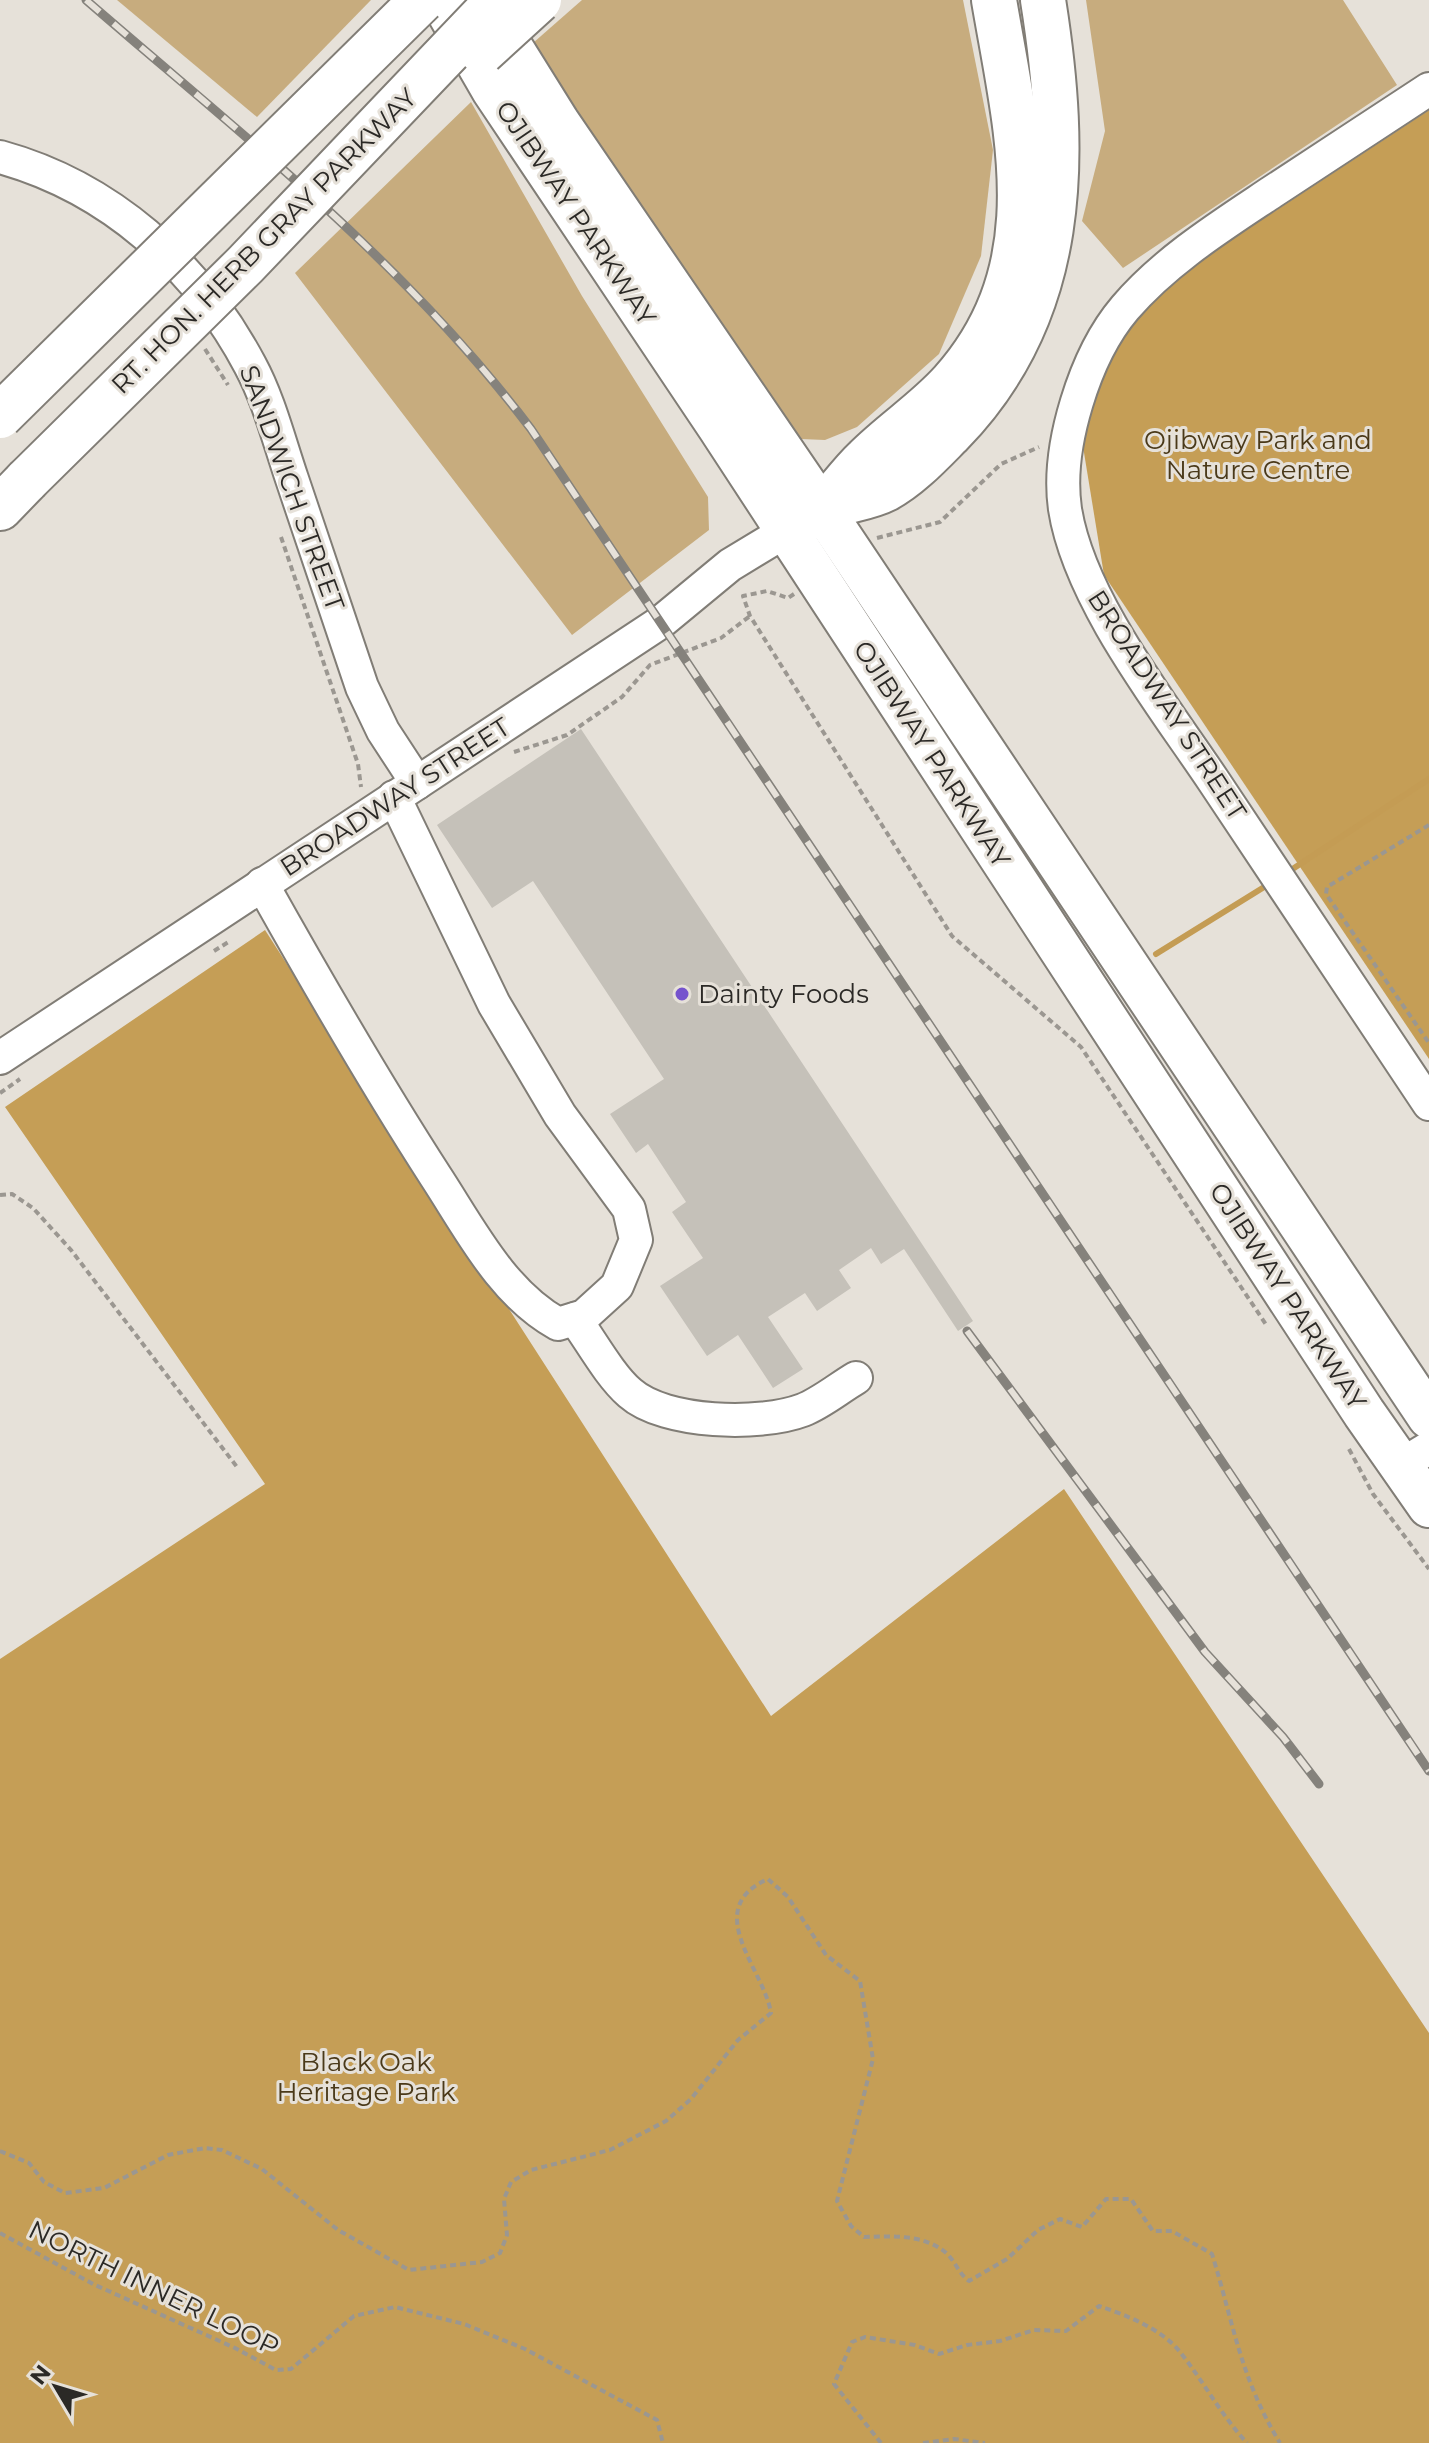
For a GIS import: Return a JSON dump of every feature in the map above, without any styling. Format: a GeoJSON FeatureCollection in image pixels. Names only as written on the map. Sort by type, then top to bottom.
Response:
{"type":"FeatureCollection","features":[{"type":"Feature","properties":{"kind":"highway"},"geometry":{"type":"LineString","coordinates":[[229,193],[399,0]]}},
{"type":"Feature","properties":{"kind":"highway"},"geometry":{"type":"LineString","coordinates":[[0,416],[422,0]]}},
{"type":"Feature","properties":{"kind":"highway","name":"RT. HON. HERB GRAY PARKWAY"},"geometry":{"type":"LineString","coordinates":[[14,494],[245,265],[498,0]]}},
{"type":"Feature","properties":{"kind":"highway"},"geometry":{"type":"LineString","coordinates":[[245,265],[539,0]]}},
{"type":"Feature","properties":{"kind":"highway"},"geometry":{"type":"LineString","coordinates":[[804,520],[866,458],[915,419],[953,381],[985,336],[1009,279],[1021,217],[1021,161],[994,0]]}},
{"type":"Feature","properties":{"kind":"highway"},"geometry":{"type":"LineString","coordinates":[[804,520],[886,489],[934,450],[973,411],[1000,373],[1022,332],[1040,285],[1057,185],[1055,81],[1043,0]]}},
{"type":"Feature","properties":{"kind":"main road","name":"OJIBWAY PARKWAY"},"geometry":{"type":"LineString","coordinates":[[441,0],[501,102],[804,520],[1429,1417]]}},
{"type":"Feature","properties":{"kind":"main road","name":"OJIBWAY PARKWAY"},"geometry":{"type":"LineString","coordinates":[[482,0],[804,520],[1415,1457],[1429,1506]]}},
{"type":"Feature","properties":{"kind":"street","name":"BROADWAY STREET"},"geometry":{"type":"LineString","coordinates":[[1429,89],[1215,230],[1148,283],[1122,311],[1091,362],[1066,446],[1063,470],[1069,529],[1088,582],[1143,675],[1429,1104]]}},
{"type":"Feature","properties":{"kind":"street","name":"SANDWICH STREET"},"geometry":{"type":"LineString","coordinates":[[0,157],[66,179],[128,218],[188,276],[233,335],[265,400],[362,687],[383,731],[494,1004],[560,1115],[629,1209],[636,1240],[617,1286],[584,1316],[575,1319]]}},
{"type":"Feature","properties":{"kind":"street","name":"BROADWAY STREET"},"geometry":{"type":"LineString","coordinates":[[12,1067],[262,884],[661,622],[730,565],[804,520]]}},
{"type":"Feature","properties":{"kind":"street"},"geometry":{"type":"LineString","coordinates":[[262,884],[363,1064],[492,1263],[534,1311],[558,1324],[575,1319],[630,1394],[666,1410],[716,1420],[802,1410],[856,1378]]}},
{"type":"Feature","properties":{"kind":"path"},"geometry":{"type":"LineString","coordinates":[[204,347],[231,390]]}},
{"type":"Feature","properties":{"kind":"path"},"geometry":{"type":"LineString","coordinates":[[277,525],[363,780],[358,795]]}},
{"type":"Feature","properties":{"kind":"path"},"geometry":{"type":"LineString","coordinates":[[512,753],[567,735],[622,697],[650,665],[721,638],[750,616]]}},
{"type":"Feature","properties":{"kind":"path"},"geometry":{"type":"LineString","coordinates":[[1429,825],[1327,887],[1326,894],[1429,1043]]}},
{"type":"Feature","properties":{"kind":"path"},"geometry":{"type":"LineString","coordinates":[[212,953],[237,936]]}},
{"type":"Feature","properties":{"kind":"path"},"geometry":{"type":"LineString","coordinates":[[0,1093],[12,1067]]}},
{"type":"Feature","properties":{"kind":"path"},"geometry":{"type":"LineString","coordinates":[[0,1195],[12,1194],[33,1208],[71,1250],[237,1467]]}},
{"type":"Feature","properties":{"kind":"path"},"geometry":{"type":"LineString","coordinates":[[0,2151],[29,2163],[44,2182],[65,2193],[104,2188],[168,2155],[205,2148],[222,2150],[262,2169],[338,2230],[409,2270],[482,2262],[500,2253],[507,2235],[504,2199],[511,2182],[531,2170],[610,2150],[666,2121],[691,2099],[738,2040],[771,2013],[736,1925],[740,1905],[752,1886],[768,1879],[788,1897],[826,1955],[860,1981],[873,2059],[837,2201],[851,2226],[864,2237],[892,2235],[928,2241],[948,2253],[959,2273],[969,2281],[1007,2259],[1038,2230],[1060,2219],[1082,2227],[1106,2199],[1131,2199],[1153,2231],[1172,2231],[1212,2254],[1245,2375],[1260,2410],[1280,2443]]}},
{"type":"Feature","properties":{"kind":"path","name":"NORTH INNER LOOP"},"geometry":{"type":"LineString","coordinates":[[0,2233],[93,2284],[235,2348],[276,2370],[291,2369],[354,2316],[395,2307],[464,2324],[525,2349],[657,2420],[663,2443]]}},
{"type":"Feature","properties":{"kind":"path"},"geometry":{"type":"LineString","coordinates":[[881,2443],[834,2384],[852,2342],[865,2337],[915,2345],[939,2354],[1034,2330],[1066,2331],[1099,2306],[1148,2327],[1179,2350],[1227,2422],[1247,2443]]}},
{"type":"Feature","properties":{"kind":"path"},"geometry":{"type":"LineString","coordinates":[[923,2443],[954,2439],[985,2443]]}},
{"type":"Feature","properties":{"kind":"shaded area"},"geometry":{"type":"Polygon","coordinates":[[[117,0],[371,0],[257,117],[117,0]]]}},
{"type":"Feature","properties":{"kind":"shaded area"},"geometry":{"type":"Polygon","coordinates":[[[582,0],[963,0],[993,150],[981,256],[939,354],[857,427],[825,440],[801,439],[768,408],[533,43],[582,0]]]}},
{"type":"Feature","properties":{"kind":"shaded area"},"geometry":{"type":"Polygon","coordinates":[[[1086,0],[1343,0],[1397,85],[1123,268],[1082,221],[1105,131],[1086,0]]]}},
{"type":"Feature","properties":{"kind":"shaded area"},"geometry":{"type":"Polygon","coordinates":[[[471,102],[582,296],[708,497],[709,530],[572,635],[295,273],[471,102]]]}},
{"type":"Feature","properties":{"kind":"green space","name":"Ojibway Park and Nature Centre"},"geometry":{"type":"Polygon","coordinates":[[[1429,110],[1429,1059],[1104,575],[1079,422],[1142,298],[1429,110]]]}},
{"type":"Feature","properties":{"kind":"green space","name":"Black Oak Heritage Park"},"geometry":{"type":"Polygon","coordinates":[[[265,930],[771,1716],[1064,1489],[1429,2033],[1429,2443],[0,2443],[0,1659],[265,1484],[5,1107],[265,930]]]}},
{"type":"Feature","properties":{"kind":"building","name":"Dainty Foods"},"geometry":{"type":"Polygon","coordinates":[[[581,729],[973,1321],[958,1331],[904,1249],[881,1264],[871,1248],[839,1270],[851,1288],[817,1311],[805,1293],[768,1317],[803,1369],[773,1388],[738,1335],[707,1356],[660,1286],[703,1258],[672,1212],[686,1202],[648,1144],[636,1153],[610,1114],[664,1079],[533,881],[492,908],[437,825],[581,729]]]}},
{"type":"Feature","properties":{"kind":"waterway"},"geometry":{"type":"LineString","coordinates":[[1285,874],[1429,779]]}},
{"type":"Feature","properties":{"kind":"waterway"},"geometry":{"type":"LineString","coordinates":[[1156,954],[1269,884]]}},
{"type":"Feature","properties":{"kind":"railway"},"geometry":{"type":"LineString","coordinates":[[86,0],[263,151],[376,256],[482,368],[531,429],[1429,1771]]}},
{"type":"Feature","properties":{"kind":"railway"},"geometry":{"type":"LineString","coordinates":[[967,1331],[1205,1652],[1283,1737],[1319,1784]]}},
{"type":"Feature","properties":{"kind":"place","name":"Dainty Foods"},"geometry":{"type":"Point","coordinates":[682,994]}}]}
